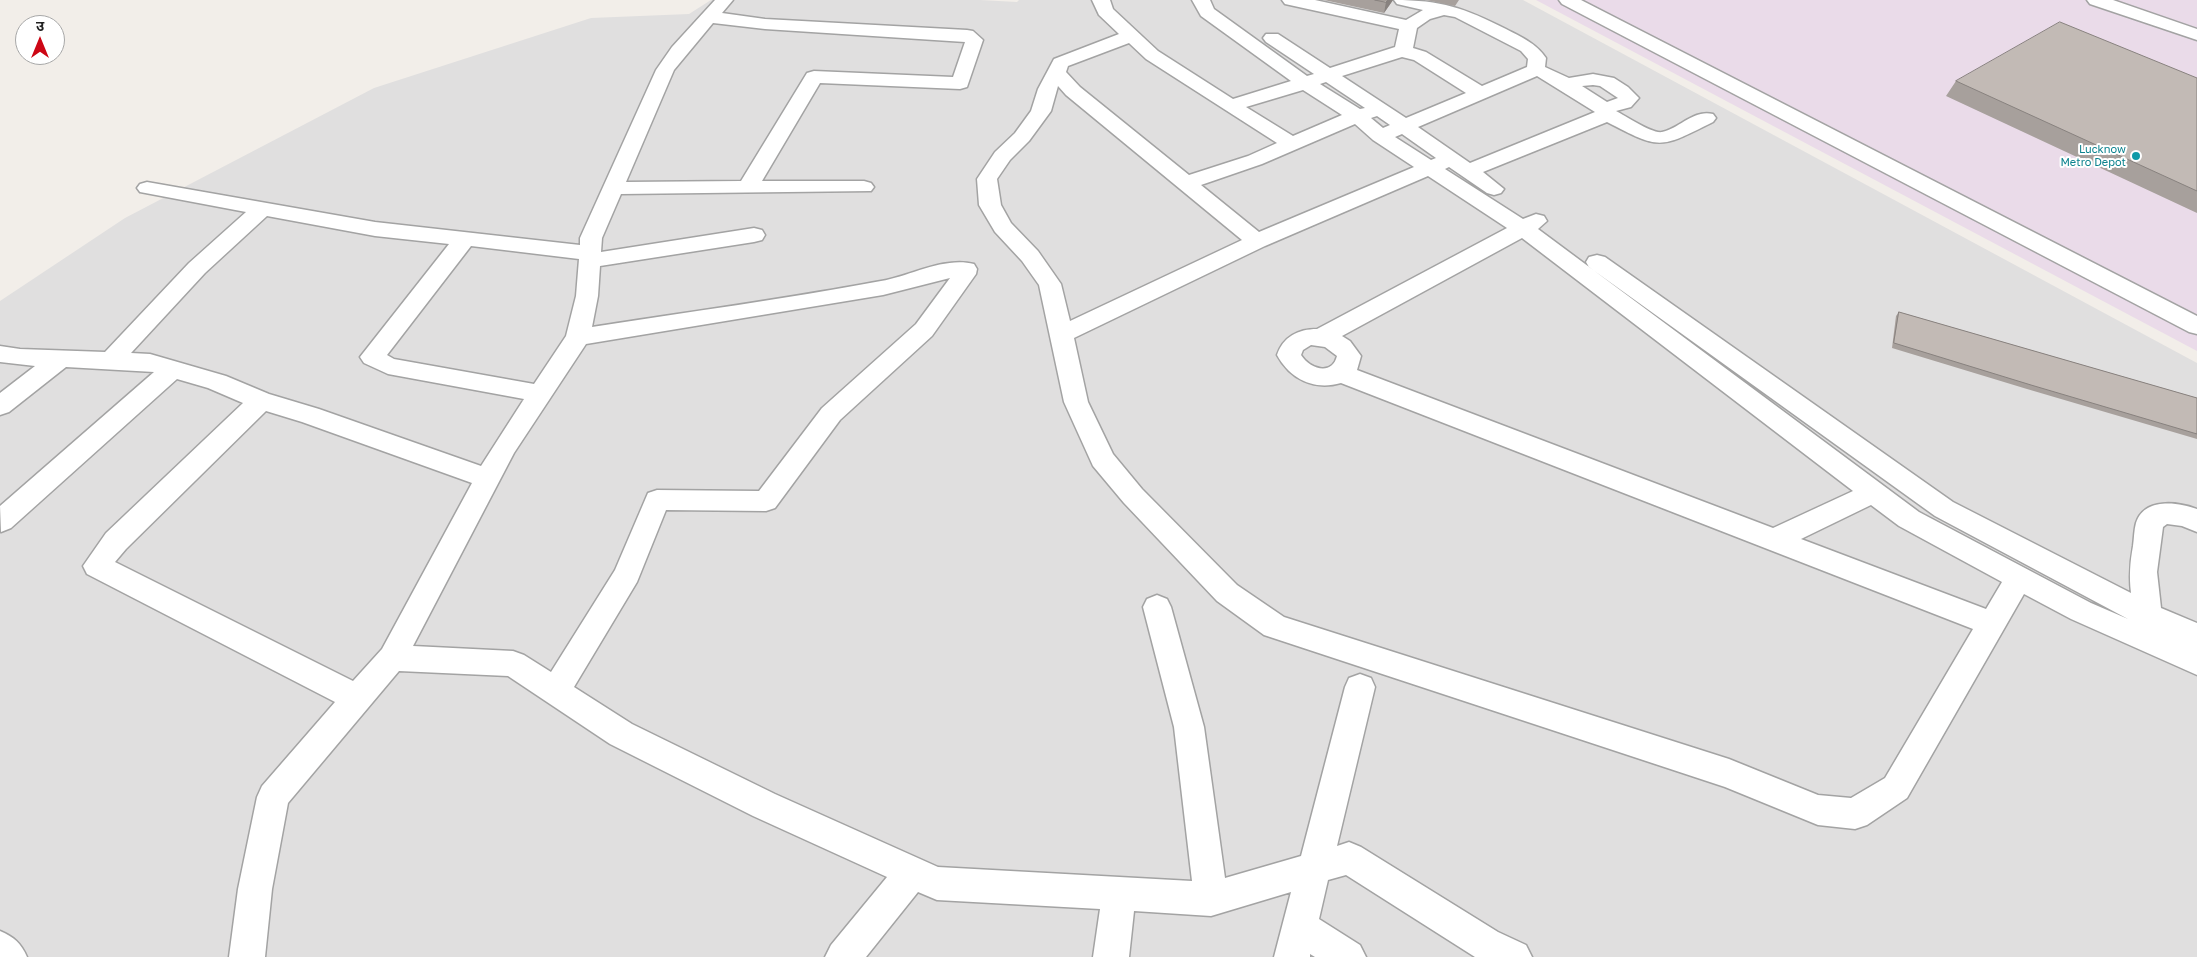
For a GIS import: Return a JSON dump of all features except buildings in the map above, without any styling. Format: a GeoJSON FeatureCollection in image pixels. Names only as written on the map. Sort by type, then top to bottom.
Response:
{"type":"FeatureCollection","features":[{"type":"Feature","properties":{"kind":"street"},"geometry":{"type":"LineString","coordinates":[[1102,0],[1105,11],[1152,55],[1291,144]]}},
{"type":"Feature","properties":{"kind":"street"},"geometry":{"type":"LineString","coordinates":[[1201,0],[1207,12],[1305,83],[1357,116],[1380,136],[1449,166],[1532,224]]}},
{"type":"Feature","properties":{"kind":"street"},"geometry":{"type":"LineString","coordinates":[[1221,0],[1228,9],[1381,110],[1449,166],[1604,277],[1944,509],[2019,578],[2081,612],[2146,627],[2197,636]]}},
{"type":"Feature","properties":{"kind":"street"},"geometry":{"type":"LineString","coordinates":[[1291,0],[1409,26]]}},
{"type":"Feature","properties":{"kind":"street"},"geometry":{"type":"LineString","coordinates":[[1403,0],[1459,7],[1527,47],[1536,58],[1536,70]]}},
{"type":"Feature","properties":{"kind":"street"},"geometry":{"type":"LineString","coordinates":[[1568,0],[2197,326]]}},
{"type":"Feature","properties":{"kind":"street"},"geometry":{"type":"LineString","coordinates":[[2096,0],[2197,35]]}},
{"type":"Feature","properties":{"kind":"street"},"geometry":{"type":"LineString","coordinates":[[1403,51],[1409,26],[1424,15],[1459,7]]}},
{"type":"Feature","properties":{"kind":"street"},"geometry":{"type":"LineString","coordinates":[[247,957],[255,889],[273,797],[359,699],[392,658],[504,448],[542,394],[578,337],[587,296],[591,238],[665,70],[678,51],[717,8],[765,24],[967,35],[974,40],[960,83],[814,77],[748,187]]}},
{"type":"Feature","properties":{"kind":"street"},"geometry":{"type":"LineString","coordinates":[[1131,36],[1060,63],[1047,89],[1041,111],[1022,137],[1002,156],[987,179],[990,206],[1050,284],[1076,402],[1102,459],[1133,496],[1227,593],[1274,626],[1729,774],[1818,810],[1855,814],[1896,788],[2019,578]]}},
{"type":"Feature","properties":{"kind":"street"},"geometry":{"type":"LineString","coordinates":[[1232,105],[1305,83],[1385,55],[1403,51],[1420,56],[1481,94]]}},
{"type":"Feature","properties":{"kind":"street"},"geometry":{"type":"LineString","coordinates":[[1380,136],[1536,70],[1567,85],[1601,106],[1604,111],[1649,136],[1666,138],[1706,118]]}},
{"type":"Feature","properties":{"kind":"street"},"geometry":{"type":"LineString","coordinates":[[1056,73],[1073,91],[1257,241]]}},
{"type":"Feature","properties":{"kind":"street"},"geometry":{"type":"LineString","coordinates":[[1060,335],[1257,241],[1449,166],[1599,120],[1604,111],[1624,103],[1629,98],[1618,88],[1598,79],[1586,78],[1567,85]]}},
{"type":"Feature","properties":{"kind":"street"},"geometry":{"type":"LineString","coordinates":[[1186,183],[1255,160],[1357,116],[1381,110]]}},
{"type":"Feature","properties":{"kind":"street"},"geometry":{"type":"LineString","coordinates":[[613,188],[864,187]]}},
{"type":"Feature","properties":{"kind":"street"},"geometry":{"type":"LineString","coordinates":[[147,188],[375,229],[465,239],[590,257],[754,235]]}},
{"type":"Feature","properties":{"kind":"street"},"geometry":{"type":"LineString","coordinates":[[111,360],[197,268],[262,208]]}},
{"type":"Feature","properties":{"kind":"street"},"geometry":{"type":"LineString","coordinates":[[1321,337],[1339,343],[1349,356],[1346,368],[1340,373],[1322,378],[1304,373],[1291,362],[1289,355],[1295,343],[1302,339],[1321,337],[1532,224]]}},
{"type":"Feature","properties":{"kind":"street"},"geometry":{"type":"LineString","coordinates":[[465,239],[372,357],[388,366],[542,394]]}},
{"type":"Feature","properties":{"kind":"street"},"geometry":{"type":"LineString","coordinates":[[555,692],[627,574],[657,500],[766,501],[831,414],[924,330],[965,274],[966,269],[947,270],[883,288],[578,337]]}},
{"type":"Feature","properties":{"kind":"street"},"geometry":{"type":"LineString","coordinates":[[1604,277],[1909,518],[1982,543],[2146,627],[2197,662]]}},
{"type":"Feature","properties":{"kind":"street"},"geometry":{"type":"LineString","coordinates":[[0,354],[20,357],[150,362],[217,382],[261,401],[310,415],[488,479]]}},
{"type":"Feature","properties":{"kind":"street"},"geometry":{"type":"LineString","coordinates":[[0,406],[60,359]]}},
{"type":"Feature","properties":{"kind":"street"},"geometry":{"type":"LineString","coordinates":[[1,521],[173,368]]}},
{"type":"Feature","properties":{"kind":"street"},"geometry":{"type":"LineString","coordinates":[[1340,373],[1992,624]]}},
{"type":"Feature","properties":{"kind":"street"},"geometry":{"type":"LineString","coordinates":[[261,401],[116,542],[97,566],[359,699]]}},
{"type":"Feature","properties":{"kind":"street"},"geometry":{"type":"LineString","coordinates":[[1774,540],[1874,492]]}},
{"type":"Feature","properties":{"kind":"street"},"geometry":{"type":"LineString","coordinates":[[2146,627],[2143,572],[2150,522],[2162,512],[2187,516],[2197,521]]}},
{"type":"Feature","properties":{"kind":"street"},"geometry":{"type":"LineString","coordinates":[[1157,607],[1188,728],[1211,899]]}},
{"type":"Feature","properties":{"kind":"street"},"geometry":{"type":"LineString","coordinates":[[392,658],[513,664],[639,743],[764,806],[938,883],[1211,899],[1349,858],[1486,944],[1514,957]]}},
{"type":"Feature","properties":{"kind":"street"},"geometry":{"type":"LineString","coordinates":[[1348,957],[1296,942],[1313,868],[1360,687]]}},
{"type":"Feature","properties":{"kind":"street"},"geometry":{"type":"LineString","coordinates":[[843,957],[913,872]]}},
{"type":"Feature","properties":{"kind":"street"},"geometry":{"type":"LineString","coordinates":[[1111,957],[1119,893]]}},
{"type":"Feature","properties":{"kind":"street"},"geometry":{"type":"LineString","coordinates":[[0,949],[10,957]]}},
{"type":"Feature","properties":{"kind":"shaded area"},"geometry":{"type":"Polygon","coordinates":[[[711,0],[980,0],[1017,2],[1019,0],[1523,0],[2197,363],[2197,957],[0,957],[0,301],[125,218],[374,88],[591,18],[689,14],[711,0]]]}},
{"type":"Feature","properties":{"kind":"shaded area"},"geometry":{"type":"Polygon","coordinates":[[[1536,0],[2197,0],[2197,351],[1536,0]]]}},
{"type":"Feature","properties":{"kind":"place","name":"Lucknow Metro Depot"},"geometry":{"type":"Point","coordinates":[2136,156]}}]}
